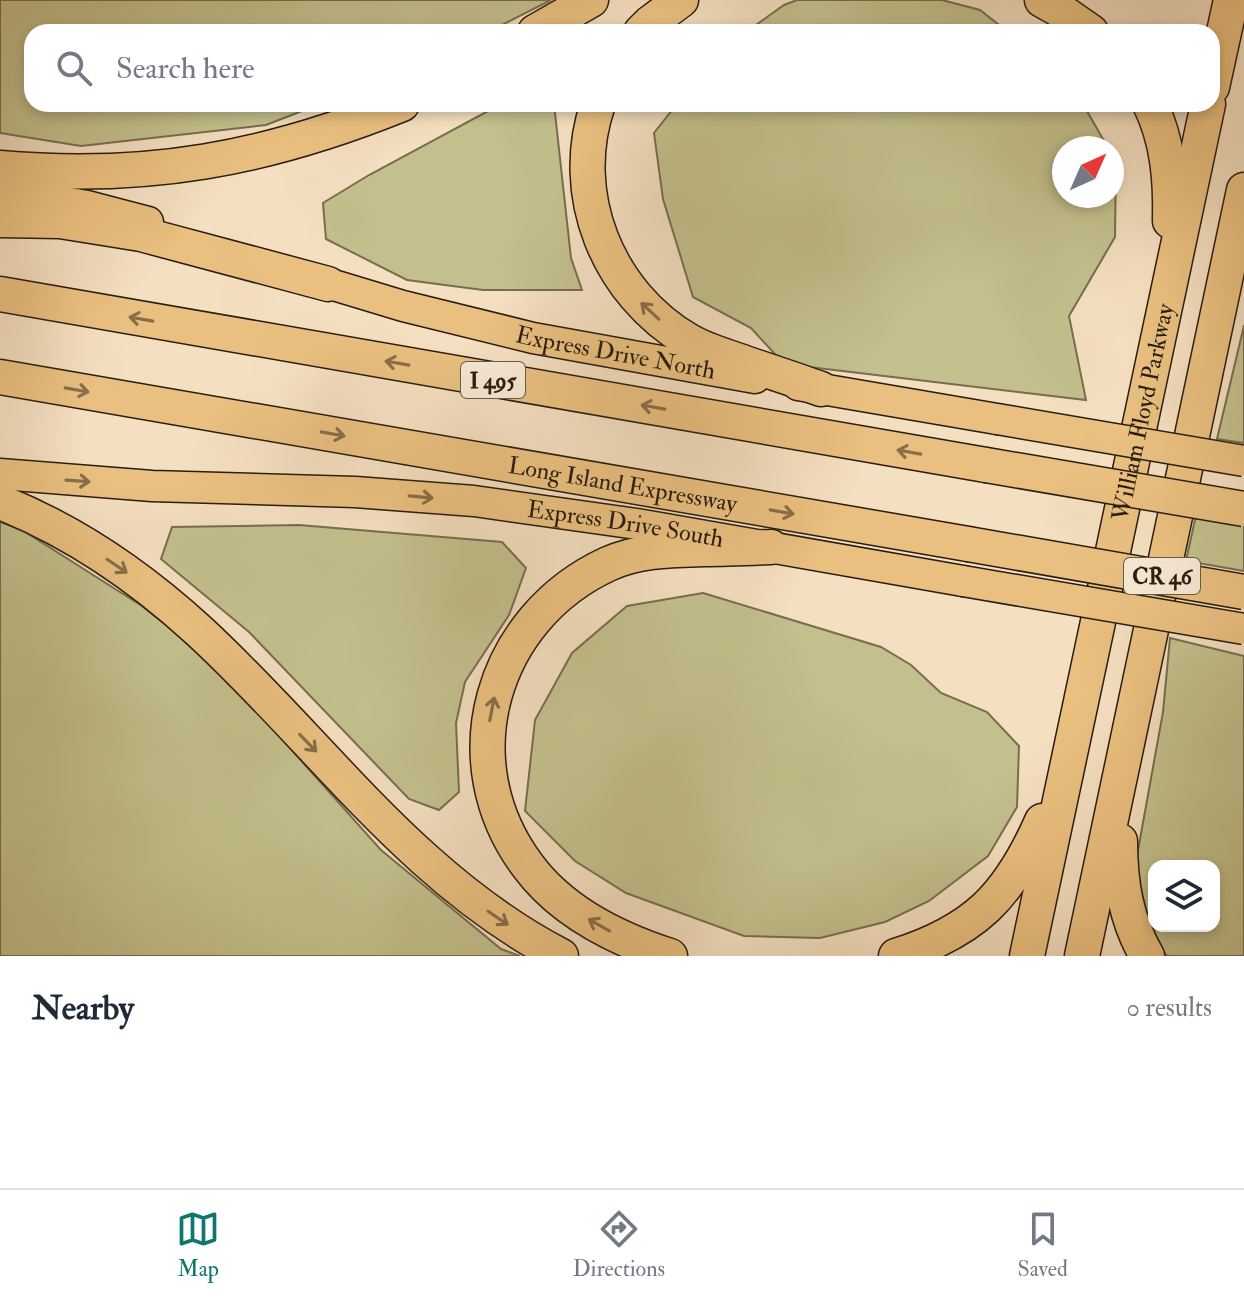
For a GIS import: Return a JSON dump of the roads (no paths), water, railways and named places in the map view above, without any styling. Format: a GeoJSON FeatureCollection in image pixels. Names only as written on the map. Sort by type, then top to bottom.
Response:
{"type":"FeatureCollection","features":[{"type":"Feature","properties":{"kind":"highway"},"geometry":{"type":"LineString","coordinates":[[549,24],[591,0]]}},
{"type":"Feature","properties":{"kind":"highway"},"geometry":{"type":"LineString","coordinates":[[650,24],[681,0]]}},
{"type":"Feature","properties":{"kind":"highway"},"geometry":{"type":"LineString","coordinates":[[1042,0],[1080,24]]}},
{"type":"Feature","properties":{"kind":"highway"},"geometry":{"type":"LineString","coordinates":[[1220,50],[1231,0]]}},
{"type":"Feature","properties":{"kind":"highway"},"geometry":{"type":"LineString","coordinates":[[0,168],[99,172],[155,169],[211,161],[303,140],[380,112]]}},
{"type":"Feature","properties":{"kind":"highway"},"geometry":{"type":"LineString","coordinates":[[596,112],[587,160],[590,203],[602,243],[624,283],[654,316],[691,342],[821,389]]}},
{"type":"Feature","properties":{"kind":"highway"},"geometry":{"type":"LineString","coordinates":[[1153,112],[1169,168],[1166,304]]}},
{"type":"Feature","properties":{"kind":"highway","name":"William Floyd Parkway"},"geometry":{"type":"LineString","coordinates":[[1027,956],[1206,112]]}},
{"type":"Feature","properties":{"kind":"highway","name":"CR 46"},"geometry":{"type":"LineString","coordinates":[[1082,956],[1244,190]]}},
{"type":"Feature","properties":{"kind":"highway"},"geometry":{"type":"LineString","coordinates":[[0,220],[60,221],[141,234],[328,284]]}},
{"type":"Feature","properties":{"kind":"highway"},"geometry":{"type":"LineString","coordinates":[[1216,321],[1244,244]]}},
{"type":"Feature","properties":{"kind":"highway","name":"I 495"},"geometry":{"type":"LineString","coordinates":[[0,294],[1244,509]]}},
{"type":"Feature","properties":{"kind":"highway","name":"Long Island Expressway"},"geometry":{"type":"LineString","coordinates":[[0,377],[1244,592]]}},
{"type":"Feature","properties":{"kind":"highway"},"geometry":{"type":"LineString","coordinates":[[0,502],[103,556],[151,590],[220,651],[418,855],[489,913],[561,956]]}},
{"type":"Feature","properties":{"kind":"highway"},"geometry":{"type":"LineString","coordinates":[[670,956],[627,940],[592,922],[564,903],[529,869],[506,830],[490,781],[488,742],[493,702],[509,655],[522,634],[551,601],[590,574],[611,563],[659,550],[771,547]]}},
{"type":"Feature","properties":{"kind":"highway"},"geometry":{"type":"LineString","coordinates":[[896,956],[942,938],[964,925],[1004,890],[1026,857],[1068,762]]}},
{"type":"Feature","properties":{"kind":"highway"},"geometry":{"type":"LineString","coordinates":[[1122,766],[1121,885],[1133,927],[1147,956]]}},
{"type":"Feature","properties":{"kind":"main road","name":"Express Drive North"},"geometry":{"type":"LineString","coordinates":[[0,191],[87,206],[134,218],[328,284],[533,338],[1244,461]]}},
{"type":"Feature","properties":{"kind":"main road","name":"Express Drive South"},"geometry":{"type":"LineString","coordinates":[[0,474],[152,486],[355,492],[474,501],[637,524],[1244,629]]}}]}
